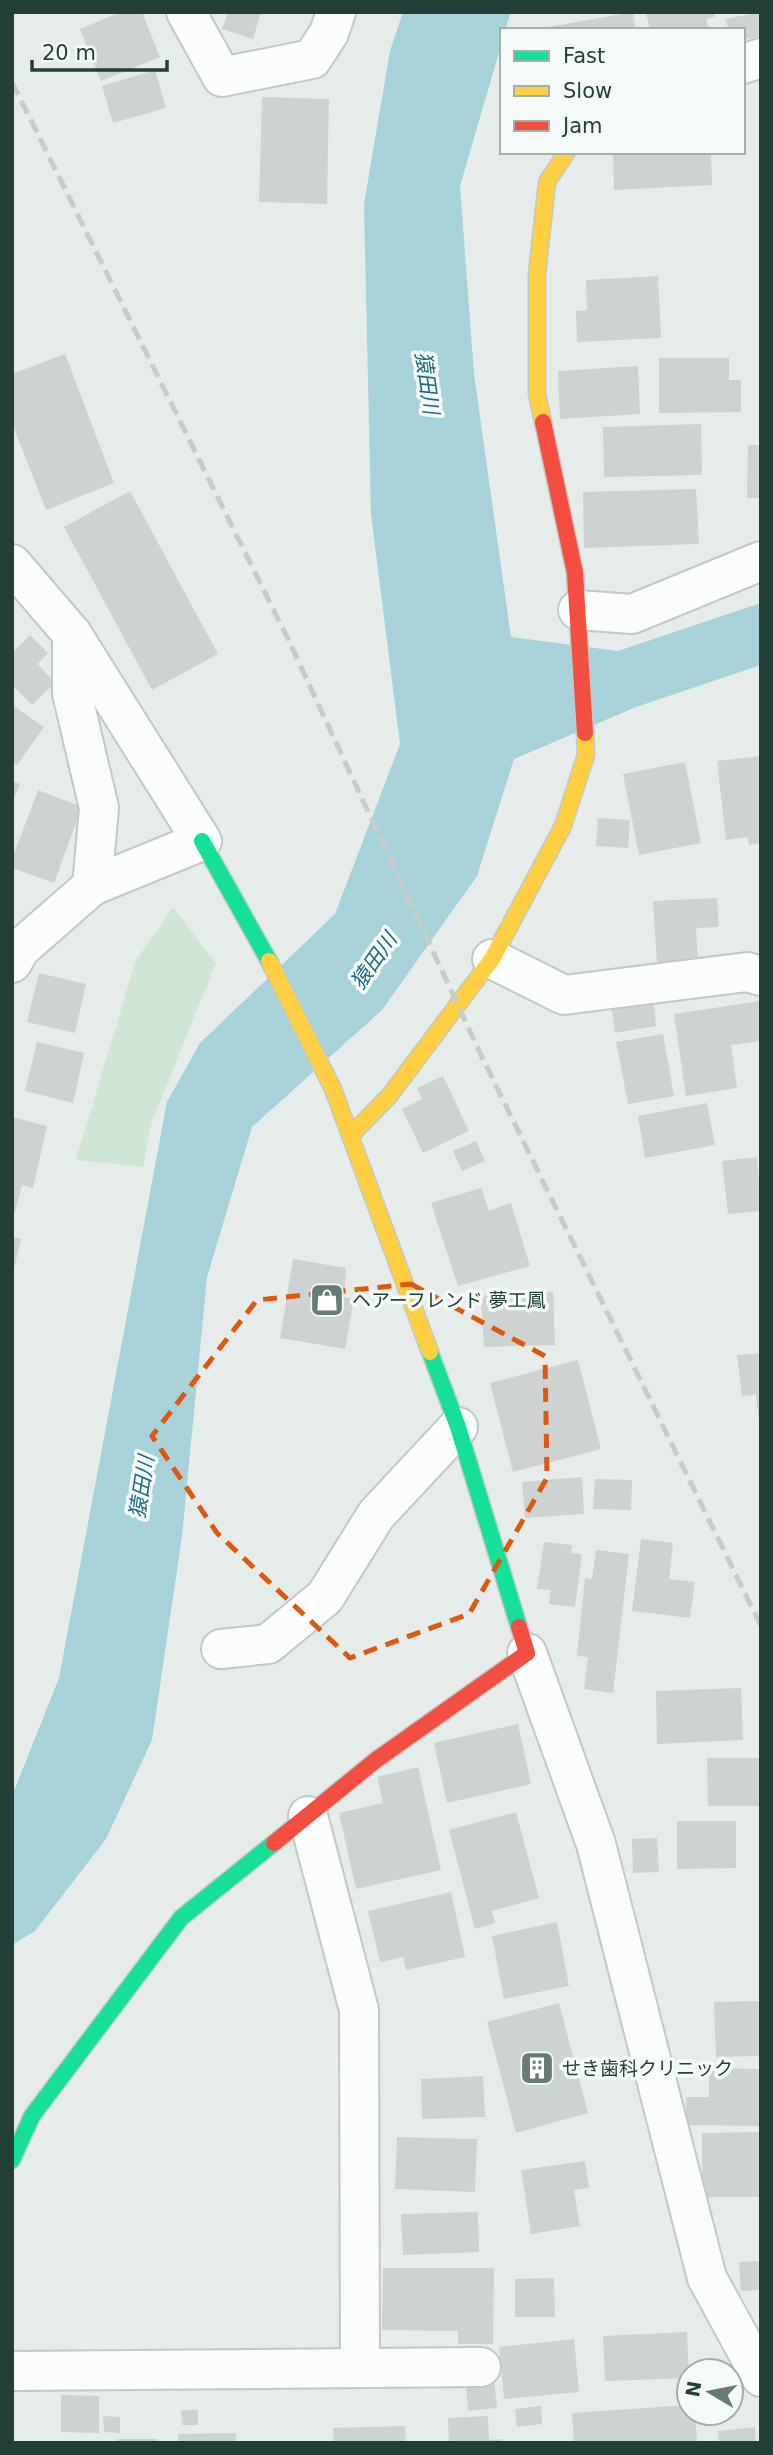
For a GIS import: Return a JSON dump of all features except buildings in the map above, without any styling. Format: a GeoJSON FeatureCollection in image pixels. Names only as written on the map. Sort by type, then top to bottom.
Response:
{"type":"FeatureCollection","features":[{"type":"Feature","properties":{"kind":"street"},"geometry":{"type":"LineString","coordinates":[[187,12],[222,78],[312,59],[329,33],[336,12]]}},
{"type":"Feature","properties":{"kind":"street"},"geometry":{"type":"LineString","coordinates":[[351,1135],[390,1095],[492,959],[563,826],[586,755],[575,573],[537,394],[537,274],[547,182],[566,154]]}},
{"type":"Feature","properties":{"kind":"street"},"geometry":{"type":"LineString","coordinates":[[579,620],[632,614],[761,561]]}},
{"type":"Feature","properties":{"kind":"street"},"geometry":{"type":"LineString","coordinates":[[12,564],[72,634],[202,841],[250,923],[333,1089],[458,1427],[527,1653],[596,1844],[707,2278],[757,2363]]}},
{"type":"Feature","properties":{"kind":"street"},"geometry":{"type":"LineString","coordinates":[[72,634],[72,692],[99,808],[92,886]]}},
{"type":"Feature","properties":{"kind":"street"},"geometry":{"type":"LineString","coordinates":[[12,963],[20,949],[92,886],[202,841]]}},
{"type":"Feature","properties":{"kind":"street"},"geometry":{"type":"LineString","coordinates":[[492,959],[564,995],[747,972],[761,976]]}},
{"type":"Feature","properties":{"kind":"street"},"geometry":{"type":"LineString","coordinates":[[221,1649],[268,1644],[325,1597],[376,1515],[458,1427]]}},
{"type":"Feature","properties":{"kind":"street"},"geometry":{"type":"LineString","coordinates":[[12,2160],[32,2116],[181,1918],[376,1760],[527,1653]]}},
{"type":"Feature","properties":{"kind":"street"},"geometry":{"type":"LineString","coordinates":[[308,1816],[359,2010],[360,2368]]}},
{"type":"Feature","properties":{"kind":"street"},"geometry":{"type":"LineString","coordinates":[[12,2371],[481,2367]]}},
{"type":"Feature","properties":{"kind":"highlighted area"},"geometry":{"type":"Polygon","coordinates":[[[411,1284],[545,1356],[547,1478],[469,1614],[350,1658],[217,1533],[152,1436],[257,1300],[411,1284]]]}},
{"type":"Feature","properties":{"kind":"green space"},"geometry":{"type":"Polygon","coordinates":[[[173,908],[216,963],[152,1121],[143,1167],[76,1160],[136,960],[173,908]]]}},
{"type":"Feature","properties":{"kind":"water","name":"猿田川"},"geometry":{"type":"Polygon","coordinates":[[[403,12],[511,12],[506,28],[500,28],[500,49],[460,186],[474,374],[511,637],[618,651],[761,603],[761,665],[636,707],[514,759],[477,876],[382,1010],[252,1127],[207,1277],[182,1536],[152,1740],[106,1839],[35,1931],[12,1945],[12,1796],[59,1678],[167,1102],[200,1043],[335,914],[400,744],[371,514],[364,204],[390,51],[403,12]]]}},
{"type":"Feature","properties":{"kind":"railway"},"geometry":{"type":"LineString","coordinates":[[12,82],[288,639],[481,1055],[761,1626]]}},
{"type":"Feature","properties":{"kind":"traffic: fast"},"geometry":{"type":"LineString","coordinates":[[202,841],[269,961]]}},
{"type":"Feature","properties":{"kind":"traffic: fast"},"geometry":{"type":"LineString","coordinates":[[430,1352],[458,1427],[519,1627]]}},
{"type":"Feature","properties":{"kind":"traffic: fast"},"geometry":{"type":"LineString","coordinates":[[12,2160],[32,2116],[181,1918],[274,1843]]}},
{"type":"Feature","properties":{"kind":"traffic: slow"},"geometry":{"type":"LineString","coordinates":[[543,422],[537,394],[537,274],[547,182],[566,154]]}},
{"type":"Feature","properties":{"kind":"traffic: slow"},"geometry":{"type":"LineString","coordinates":[[351,1135],[390,1095],[492,959],[563,826],[586,755],[585,733]]}},
{"type":"Feature","properties":{"kind":"traffic: slow"},"geometry":{"type":"LineString","coordinates":[[269,961],[333,1089],[430,1352]]}},
{"type":"Feature","properties":{"kind":"traffic: jam"},"geometry":{"type":"LineString","coordinates":[[543,422],[575,573],[585,733]]}},
{"type":"Feature","properties":{"kind":"traffic: jam"},"geometry":{"type":"LineString","coordinates":[[274,1843],[376,1760],[527,1653],[519,1627]]}},
{"type":"Feature","properties":{"kind":"place","name":"ヘアーフレンド 夢工鳳"},"geometry":{"type":"Point","coordinates":[327,1300]}},
{"type":"Feature","properties":{"kind":"place","name":"せき歯科クリニック"},"geometry":{"type":"Point","coordinates":[537,2068]}}]}
